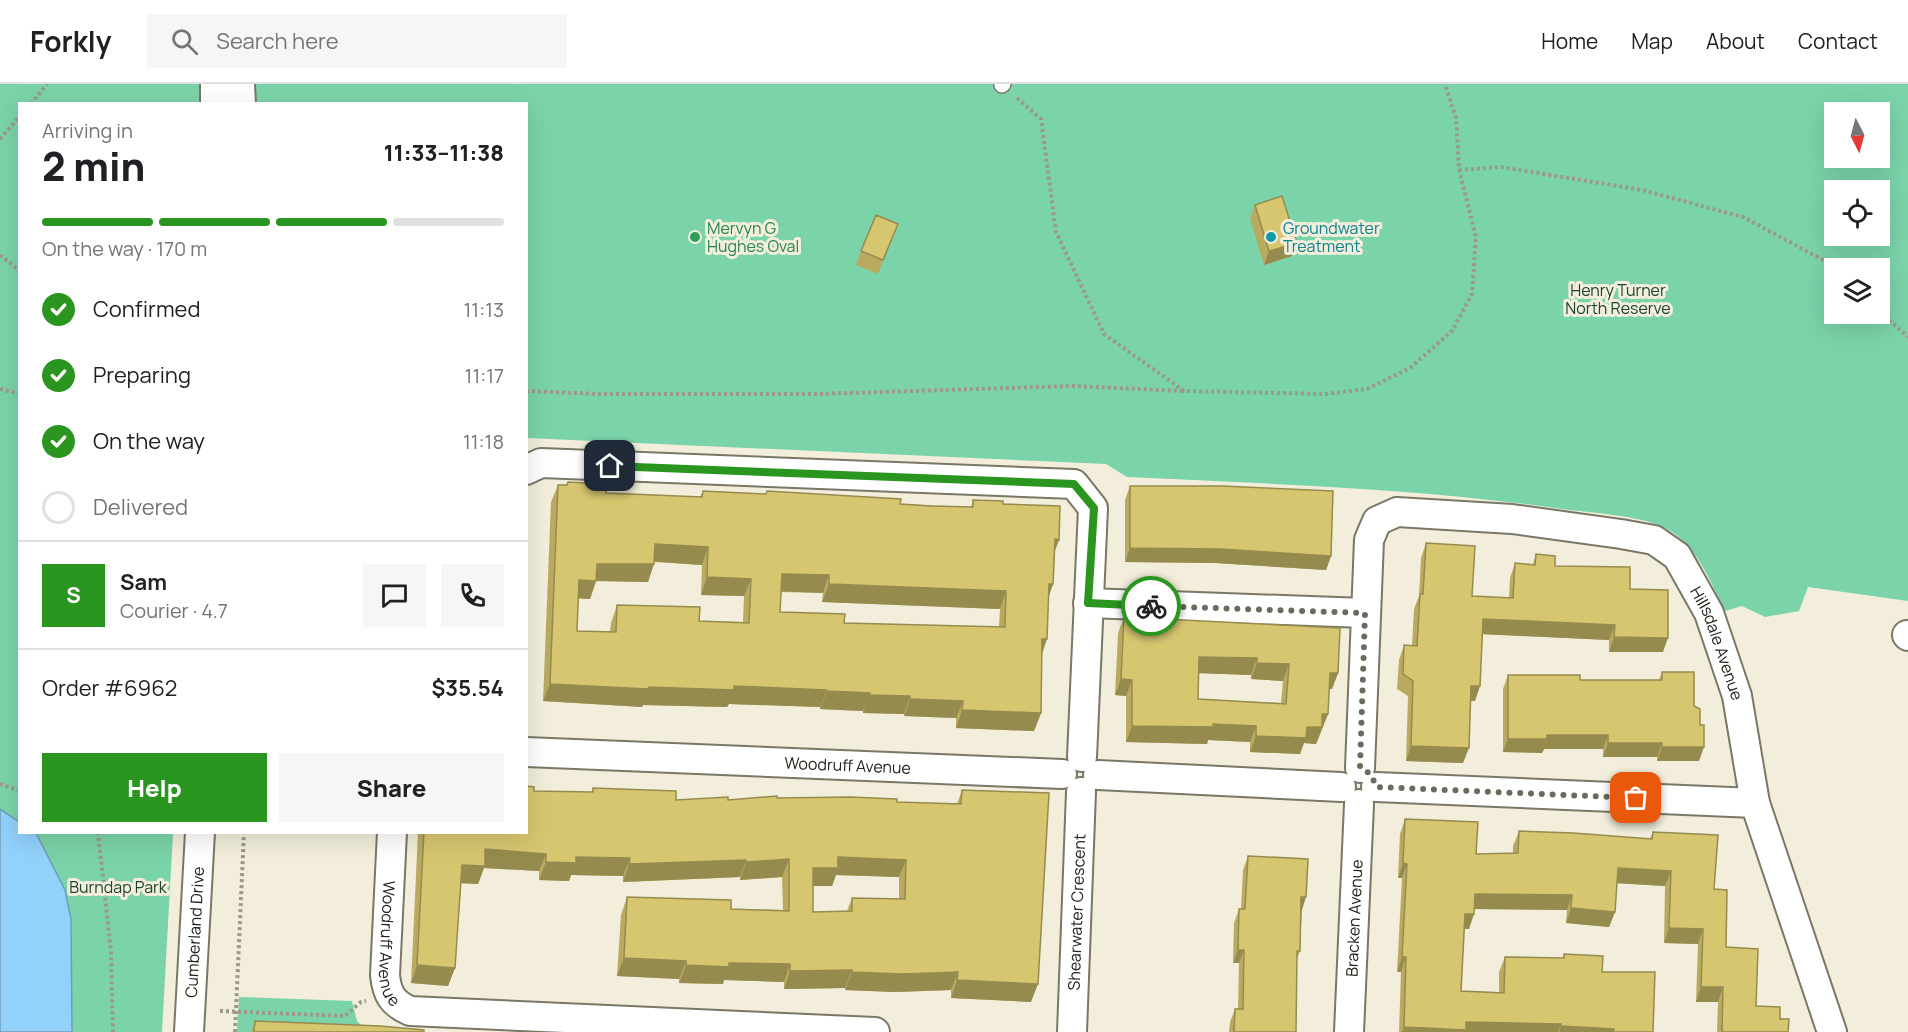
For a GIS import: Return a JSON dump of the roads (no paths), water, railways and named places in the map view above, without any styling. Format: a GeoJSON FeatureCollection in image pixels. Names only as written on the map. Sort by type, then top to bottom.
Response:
{"type":"FeatureCollection","features":[{"type":"Feature","properties":{"kind":"street"},"geometry":{"type":"LineString","coordinates":[[215,84],[215,102]]}},
{"type":"Feature","properties":{"kind":"street"},"geometry":{"type":"LineString","coordinates":[[240,84],[241,102]]}},
{"type":"Feature","properties":{"kind":"street","name":"Shearwater Crescent"},"geometry":{"type":"LineString","coordinates":[[528,469],[541,463],[1074,484],[1094,508],[1088,603],[1072,1032]]}},
{"type":"Feature","properties":{"kind":"street","name":"Hillsdale Avenue"},"geometry":{"type":"LineString","coordinates":[[1377,521],[1397,512],[1512,519],[1654,540],[1677,556],[1709,613],[1737,696],[1755,803],[1832,1032]]}},
{"type":"Feature","properties":{"kind":"street","name":"Bracken Avenue"},"geometry":{"type":"LineString","coordinates":[[1349,1032],[1369,540],[1377,521]]}},
{"type":"Feature","properties":{"kind":"street"},"geometry":{"type":"LineString","coordinates":[[1088,603],[1365,613]]}},
{"type":"Feature","properties":{"kind":"street","name":"Woodruff Avenue"},"geometry":{"type":"LineString","coordinates":[[528,752],[1755,803]]}},
{"type":"Feature","properties":{"kind":"street","name":"Cumberland Drive"},"geometry":{"type":"LineString","coordinates":[[189,1032],[200,834]]}},
{"type":"Feature","properties":{"kind":"street","name":"Woodruff Avenue"},"geometry":{"type":"LineString","coordinates":[[392,834],[385,975],[390,997],[398,1005],[410,1011],[501,1024],[875,1032]]}},
{"type":"Feature","properties":{"kind":"water"},"geometry":{"type":"Polygon","coordinates":[[[0,809],[18,821],[18,834],[37,834],[65,890],[71,919],[72,1032],[0,1032],[0,809]]]}},
{"type":"Feature","properties":{"kind":"place","name":"Mervyn G Hughes Oval"},"geometry":{"type":"Point","coordinates":[695,237]}},
{"type":"Feature","properties":{"kind":"place","name":"Groundwater Treatment"},"geometry":{"type":"Point","coordinates":[1271,237]}},
{"type":"Feature","properties":{"kind":"park label","name":"Henry Turner North Reserve"},"geometry":{"type":"Point","coordinates":[1618,299]}},
{"type":"Feature","properties":{"kind":"park label","name":"Burndap Park"},"geometry":{"type":"Point","coordinates":[118,887]}}]}
